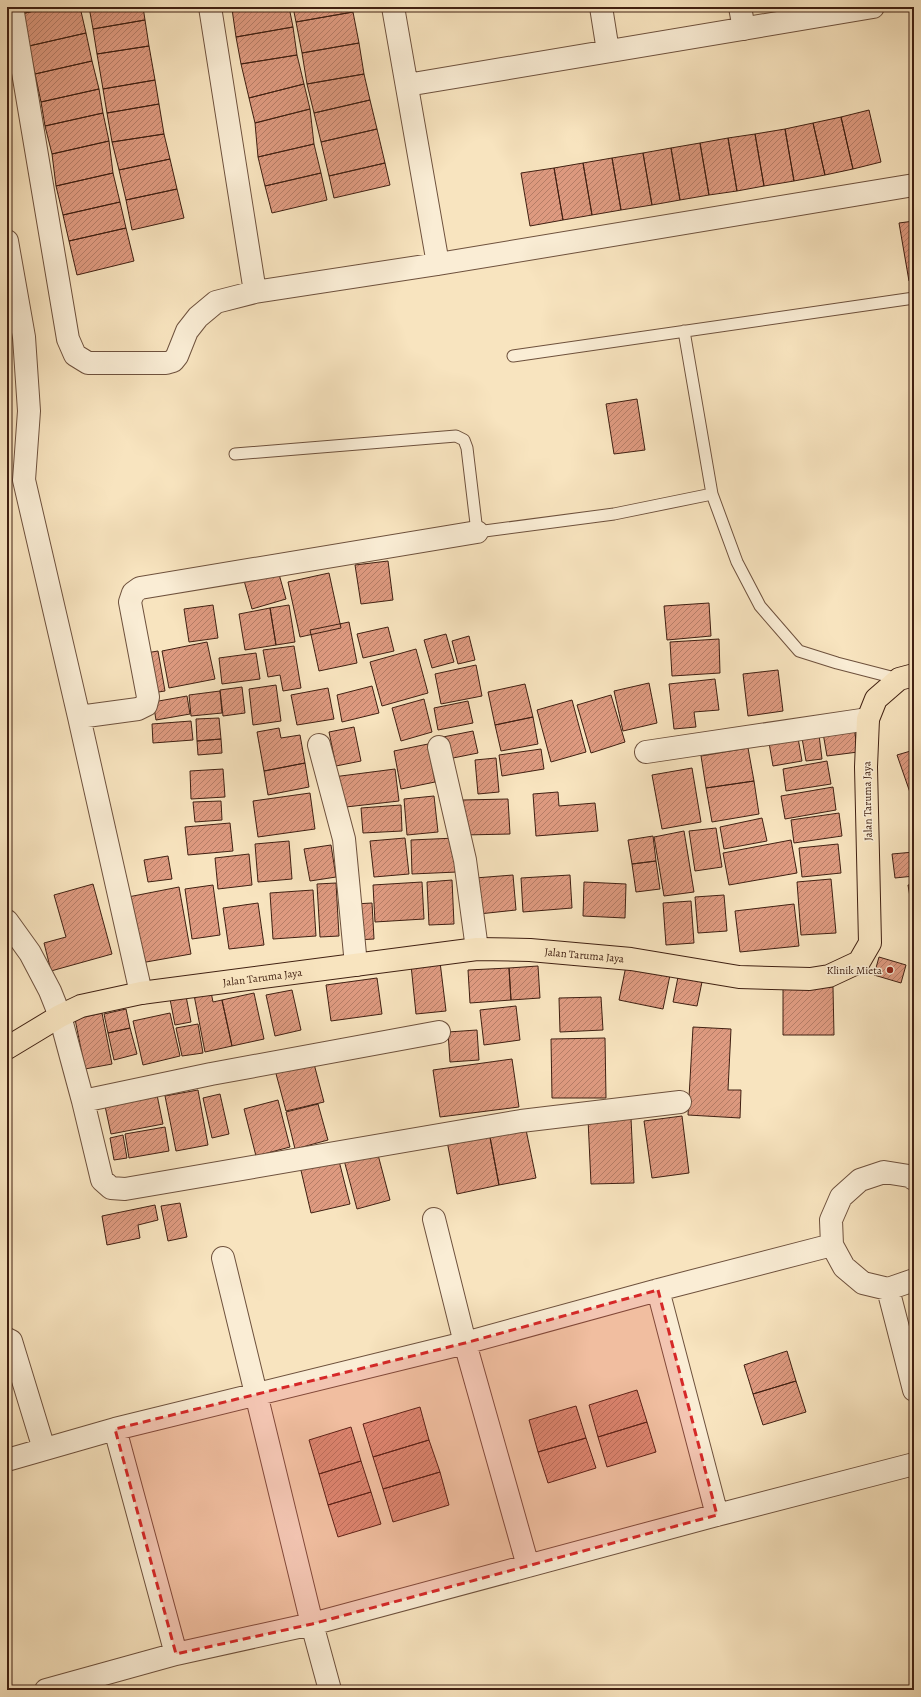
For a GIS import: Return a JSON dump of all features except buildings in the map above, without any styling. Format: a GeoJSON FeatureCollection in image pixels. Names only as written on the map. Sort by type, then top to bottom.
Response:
{"type":"FeatureCollection","features":[{"type":"Feature","properties":{"kind":"main road","name":"Jalan Taruma Jaya"},"geometry":{"type":"LineString","coordinates":[[7,1048],[60,1016],[81,1006],[141,993],[477,949],[530,950],[615,957],[739,977],[810,979],[829,976],[846,970],[859,962],[870,943],[866,767],[868,719],[876,699],[907,677]]}},
{"type":"Feature","properties":{"kind":"street"},"geometry":{"type":"LineString","coordinates":[[12,7],[68,339],[75,355],[88,363],[166,363],[173,361],[177,356],[187,331],[198,317],[216,302],[255,292],[438,264],[914,185]]}},
{"type":"Feature","properties":{"kind":"street"},"geometry":{"type":"LineString","coordinates":[[210,7],[255,292]]}},
{"type":"Feature","properties":{"kind":"street"},"geometry":{"type":"LineString","coordinates":[[393,7],[438,264]]}},
{"type":"Feature","properties":{"kind":"street"},"geometry":{"type":"LineString","coordinates":[[601,7],[608,51]]}},
{"type":"Feature","properties":{"kind":"street"},"geometry":{"type":"LineString","coordinates":[[740,7],[744,29]]}},
{"type":"Feature","properties":{"kind":"street"},"geometry":{"type":"LineString","coordinates":[[407,85],[873,7]]}},
{"type":"Feature","properties":{"kind":"street"},"geometry":{"type":"LineString","coordinates":[[7,241],[16,338],[28,411],[15,481],[79,717],[141,993]]}},
{"type":"Feature","properties":{"kind":"street"},"geometry":{"type":"LineString","coordinates":[[79,717],[138,709],[146,705],[148,697],[130,602],[133,593],[140,588],[477,532]]}},
{"type":"Feature","properties":{"kind":"street"},"geometry":{"type":"LineString","coordinates":[[646,752],[868,719]]}},
{"type":"Feature","properties":{"kind":"street"},"geometry":{"type":"LineString","coordinates":[[319,745],[344,839],[356,965]]}},
{"type":"Feature","properties":{"kind":"street"},"geometry":{"type":"LineString","coordinates":[[439,748],[465,860],[477,949]]}},
{"type":"Feature","properties":{"kind":"street"},"geometry":{"type":"LineString","coordinates":[[7,921],[30,953],[50,991],[60,1016],[102,1180],[111,1188],[125,1189],[521,1121],[680,1102]]}},
{"type":"Feature","properties":{"kind":"street"},"geometry":{"type":"LineString","coordinates":[[83,1101],[211,1074],[439,1032]]}},
{"type":"Feature","properties":{"kind":"street"},"geometry":{"type":"LineString","coordinates":[[914,1179],[909,1176],[884,1172],[860,1180],[841,1197],[831,1220],[832,1245],[844,1268],[863,1283],[888,1289],[914,1280]]}},
{"type":"Feature","properties":{"kind":"street"},"geometry":{"type":"LineString","coordinates":[[434,1219],[465,1343],[528,1566]]}},
{"type":"Feature","properties":{"kind":"street"},"geometry":{"type":"LineString","coordinates":[[7,1460],[115,1429],[465,1343],[658,1290],[832,1245]]}},
{"type":"Feature","properties":{"kind":"street"},"geometry":{"type":"LineString","coordinates":[[222,1258],[257,1395],[312,1624],[330,1690]]}},
{"type":"Feature","properties":{"kind":"street"},"geometry":{"type":"LineString","coordinates":[[888,1289],[914,1390]]}},
{"type":"Feature","properties":{"kind":"street"},"geometry":{"type":"LineString","coordinates":[[658,1290],[717,1515]]}},
{"type":"Feature","properties":{"kind":"street"},"geometry":{"type":"LineString","coordinates":[[7,1339],[11,1341],[44,1449]]}},
{"type":"Feature","properties":{"kind":"street"},"geometry":{"type":"LineString","coordinates":[[115,1429],[176,1654]]}},
{"type":"Feature","properties":{"kind":"street"},"geometry":{"type":"LineString","coordinates":[[46,1690],[176,1654],[312,1624],[717,1515],[914,1464]]}},
{"type":"Feature","properties":{"kind":"lane"},"geometry":{"type":"LineString","coordinates":[[513,356],[914,298]]}},
{"type":"Feature","properties":{"kind":"lane"},"geometry":{"type":"LineString","coordinates":[[684,331],[712,494],[738,562],[760,606],[799,651],[837,663],[907,677]]}},
{"type":"Feature","properties":{"kind":"lane"},"geometry":{"type":"LineString","coordinates":[[236,454],[456,436],[464,440],[467,448],[477,532],[614,514],[712,494]]}},
{"type":"Feature","properties":{"kind":"highlighted area"},"geometry":{"type":"Polygon","coordinates":[[[658,1290],[717,1515],[312,1624],[176,1654],[115,1429],[465,1343],[658,1290]]]}},
{"type":"Feature","properties":{"kind":"place","name":"Klinik Mieta"},"geometry":{"type":"Point","coordinates":[890,970]}}]}
